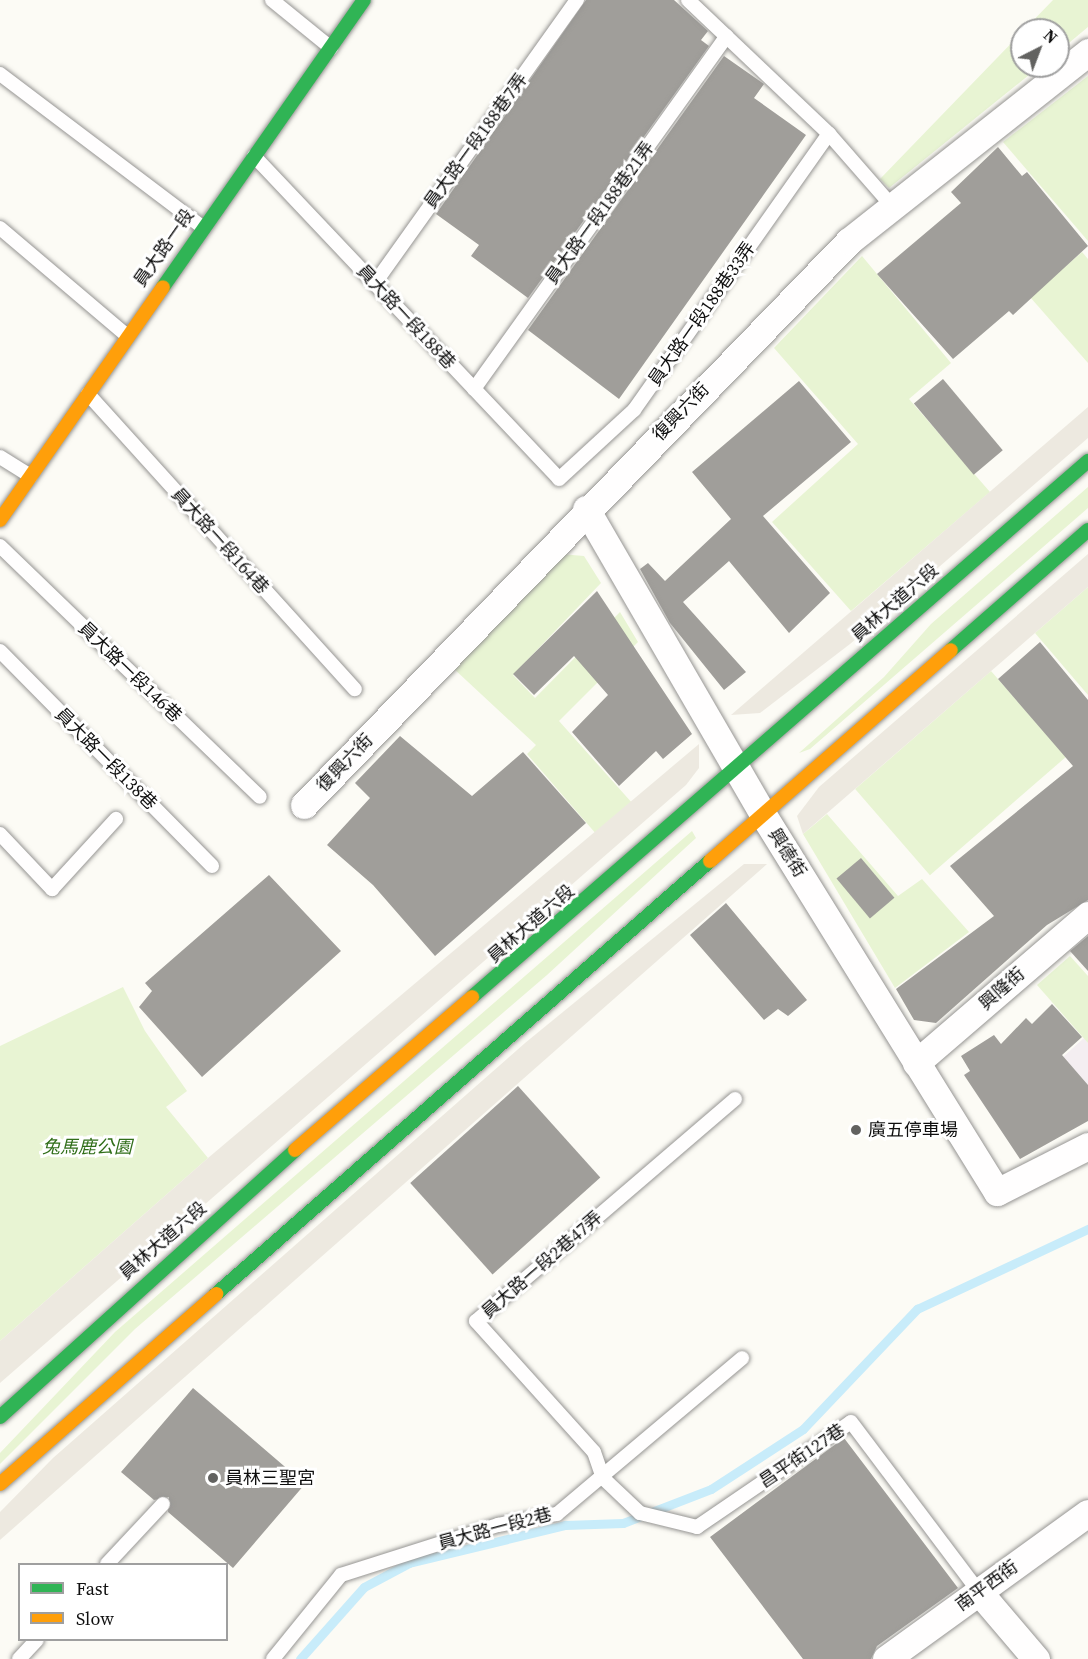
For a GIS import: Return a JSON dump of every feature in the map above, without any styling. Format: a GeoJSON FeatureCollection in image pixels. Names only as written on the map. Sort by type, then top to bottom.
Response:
{"type":"FeatureCollection","features":[{"type":"Feature","properties":{"kind":"main road","name":"員大路一段"},"geometry":{"type":"LineString","coordinates":[[0,520],[201,226],[332,48],[364,0]]}},
{"type":"Feature","properties":{"kind":"main road","name":"員林大道六段"},"geometry":{"type":"LineString","coordinates":[[0,1417],[163,1264],[736,769],[1088,461]]}},
{"type":"Feature","properties":{"kind":"main road"},"geometry":{"type":"LineString","coordinates":[[0,1484],[762,813],[1088,530]]}},
{"type":"Feature","properties":{"kind":"street","name":"復興六街"},"geometry":{"type":"LineString","coordinates":[[304,805],[586,509],[849,241],[1088,52]]}},
{"type":"Feature","properties":{"kind":"street","name":"興德街"},"geometry":{"type":"LineString","coordinates":[[586,509],[762,813],[997,1192],[1088,1146]]}},
{"type":"Feature","properties":{"kind":"street","name":"興隆街"},"geometry":{"type":"LineString","coordinates":[[916,1063],[1088,915]]}},
{"type":"Feature","properties":{"kind":"street","name":"南平西街"},"geometry":{"type":"LineString","coordinates":[[886,1659],[1088,1513]]}},
{"type":"Feature","properties":{"kind":"street"},"geometry":{"type":"LineString","coordinates":[[979,1592],[1036,1659]]}},
{"type":"Feature","properties":{"kind":"lane"},"geometry":{"type":"LineString","coordinates":[[272,0],[332,48]]}},
{"type":"Feature","properties":{"kind":"lane","name":"員大路一段188巷7弄"},"geometry":{"type":"LineString","coordinates":[[375,283],[577,0]]}},
{"type":"Feature","properties":{"kind":"lane"},"geometry":{"type":"LineString","coordinates":[[688,0],[829,134],[893,207]]}},
{"type":"Feature","properties":{"kind":"lane","name":"員大路一段188巷21弄"},"geometry":{"type":"LineString","coordinates":[[474,389],[727,36]]}},
{"type":"Feature","properties":{"kind":"lane"},"geometry":{"type":"LineString","coordinates":[[0,74],[201,226]]}},
{"type":"Feature","properties":{"kind":"lane","name":"員大路一段188巷33弄"},"geometry":{"type":"LineString","coordinates":[[559,479],[634,410],[829,134]]}},
{"type":"Feature","properties":{"kind":"lane","name":"員大路一段188巷"},"geometry":{"type":"LineString","coordinates":[[253,154],[559,479]]}},
{"type":"Feature","properties":{"kind":"lane"},"geometry":{"type":"LineString","coordinates":[[0,228],[126,335]]}},
{"type":"Feature","properties":{"kind":"lane","name":"員大路一段164巷"},"geometry":{"type":"LineString","coordinates":[[86,392],[355,689]]}},
{"type":"Feature","properties":{"kind":"lane"},"geometry":{"type":"LineString","coordinates":[[0,457],[30,476]]}},
{"type":"Feature","properties":{"kind":"lane","name":"員大路一段146巷"},"geometry":{"type":"LineString","coordinates":[[0,546],[260,797]]}},
{"type":"Feature","properties":{"kind":"lane","name":"員大路一段138巷"},"geometry":{"type":"LineString","coordinates":[[0,651],[212,866]]}},
{"type":"Feature","properties":{"kind":"lane"},"geometry":{"type":"LineString","coordinates":[[0,834],[52,890],[116,819]]}},
{"type":"Feature","properties":{"kind":"lane","name":"員大路一段2巷47弄"},"geometry":{"type":"LineString","coordinates":[[603,1478],[594,1452],[476,1321],[735,1099]]}},
{"type":"Feature","properties":{"kind":"lane","name":"員大路一段2巷"},"geometry":{"type":"LineString","coordinates":[[273,1659],[341,1575],[498,1524],[557,1514],[603,1478],[742,1358]]}},
{"type":"Feature","properties":{"kind":"lane","name":"昌平街127巷"},"geometry":{"type":"LineString","coordinates":[[603,1478],[640,1513],[697,1527],[851,1422],[979,1592]]}},
{"type":"Feature","properties":{"kind":"lane"},"geometry":{"type":"LineString","coordinates":[[108,1563],[163,1504]]}},
{"type":"Feature","properties":{"kind":"lane"},"geometry":{"type":"LineString","coordinates":[[19,1659],[36,1641]]}},
{"type":"Feature","properties":{"kind":"shaded area"},"geometry":{"type":"Polygon","coordinates":[[[1088,407],[1088,438],[850,644],[760,713],[731,715],[1088,407]]]}},
{"type":"Feature","properties":{"kind":"shaded area"},"geometry":{"type":"Polygon","coordinates":[[[1088,554],[1088,587],[803,834],[797,816],[819,787],[1088,554]]]}},
{"type":"Feature","properties":{"kind":"shaded area"},"geometry":{"type":"Polygon","coordinates":[[[699,744],[699,768],[686,785],[0,1383],[0,1341],[208,1158],[699,744]]]}},
{"type":"Feature","properties":{"kind":"shaded area"},"geometry":{"type":"Polygon","coordinates":[[[744,864],[767,864],[0,1540],[0,1512],[53,1458],[525,1043],[744,864]]]}},
{"type":"Feature","properties":{"kind":"shaded area"},"geometry":{"type":"Polygon","coordinates":[[[1084,1038],[1088,1043],[1088,1085],[1063,1057],[1084,1038]]]}},
{"type":"Feature","properties":{"kind":"green space"},"geometry":{"type":"Polygon","coordinates":[[[1053,0],[1088,0],[1088,27],[1070,42],[1070,18],[1036,18],[1053,0]]]}},
{"type":"Feature","properties":{"kind":"green space"},"geometry":{"type":"Polygon","coordinates":[[[1010,44],[1010,78],[1025,78],[889,188],[880,179],[1010,44]]]}},
{"type":"Feature","properties":{"kind":"green space"},"geometry":{"type":"Polygon","coordinates":[[[1088,76],[1088,241],[1003,142],[1088,76]]]}},
{"type":"Feature","properties":{"kind":"green space"},"geometry":{"type":"Polygon","coordinates":[[[1082,252],[1088,259],[1088,363],[1030,297],[1082,252]]]}},
{"type":"Feature","properties":{"kind":"green space"},"geometry":{"type":"Polygon","coordinates":[[[862,256],[951,363],[909,399],[990,492],[851,611],[772,522],[858,444],[774,348],[862,256]]]}},
{"type":"Feature","properties":{"kind":"green space"},"geometry":{"type":"Polygon","coordinates":[[[1088,487],[1088,508],[810,749],[799,753],[884,677],[931,624],[1088,487]]]}},
{"type":"Feature","properties":{"kind":"green space"},"geometry":{"type":"Polygon","coordinates":[[[561,554],[584,556],[601,583],[513,675],[535,698],[620,612],[638,642],[559,721],[633,804],[597,835],[527,754],[536,745],[453,668],[561,554]]]}},
{"type":"Feature","properties":{"kind":"green space"},"geometry":{"type":"Polygon","coordinates":[[[1088,587],[1088,695],[1035,633],[1088,587]]]}},
{"type":"Feature","properties":{"kind":"green space"},"geometry":{"type":"Polygon","coordinates":[[[991,671],[1066,757],[930,875],[855,789],[991,671]]]}},
{"type":"Feature","properties":{"kind":"green space"},"geometry":{"type":"Polygon","coordinates":[[[827,814],[898,896],[922,879],[969,932],[895,988],[803,834],[827,814]]]}},
{"type":"Feature","properties":{"kind":"green space"},"geometry":{"type":"Polygon","coordinates":[[[692,831],[696,838],[547,975],[135,1329],[0,1464],[0,1453],[115,1332],[692,831]]]}},
{"type":"Feature","properties":{"kind":"green space"},"geometry":{"type":"Polygon","coordinates":[[[1070,956],[1088,976],[1088,1043],[1037,985],[1070,956]]]}},
{"type":"Feature","properties":{"kind":"green space","name":"兔馬鹿公園"},"geometry":{"type":"Polygon","coordinates":[[[123,987],[145,1031],[187,1091],[166,1107],[208,1158],[0,1341],[0,1046],[123,987]]]}},
{"type":"Feature","properties":{"kind":"building"},"geometry":{"type":"Polygon","coordinates":[[[586,0],[674,0],[708,31],[701,40],[709,46],[528,298],[471,256],[479,245],[436,214],[586,0]]]}},
{"type":"Feature","properties":{"kind":"building"},"geometry":{"type":"Polygon","coordinates":[[[724,56],[764,84],[754,98],[806,135],[619,399],[528,330],[724,56]]]}},
{"type":"Feature","properties":{"kind":"building"},"geometry":{"type":"Polygon","coordinates":[[[998,147],[1022,176],[1027,172],[1088,246],[1013,315],[1009,311],[953,359],[877,274],[961,203],[951,192],[998,147]]]}},
{"type":"Feature","properties":{"kind":"building"},"geometry":{"type":"Polygon","coordinates":[[[943,379],[1003,450],[974,475],[914,403],[943,379]]]}},
{"type":"Feature","properties":{"kind":"building"},"geometry":{"type":"Polygon","coordinates":[[[799,381],[851,442],[763,516],[830,593],[789,633],[729,561],[683,602],[746,672],[724,690],[670,623],[640,569],[648,563],[665,581],[731,519],[692,472],[799,381]]]}},
{"type":"Feature","properties":{"kind":"building"},"geometry":{"type":"Polygon","coordinates":[[[597,591],[692,734],[663,759],[656,751],[619,786],[572,732],[608,695],[574,656],[534,695],[513,674],[597,591]]]}},
{"type":"Feature","properties":{"kind":"building"},"geometry":{"type":"Polygon","coordinates":[[[1040,642],[1088,700],[1088,900],[1047,925],[936,1023],[914,1020],[896,989],[994,916],[950,866],[1073,766],[998,679],[1040,642]]]}},
{"type":"Feature","properties":{"kind":"building"},"geometry":{"type":"Polygon","coordinates":[[[400,736],[472,796],[523,752],[586,823],[435,956],[373,885],[327,845],[370,798],[355,783],[400,736]]]}},
{"type":"Feature","properties":{"kind":"building"},"geometry":{"type":"Polygon","coordinates":[[[861,858],[894,898],[870,918],[836,879],[861,858]]]}},
{"type":"Feature","properties":{"kind":"building"},"geometry":{"type":"Polygon","coordinates":[[[269,875],[341,951],[202,1077],[139,1007],[152,991],[145,983],[269,875]]]}},
{"type":"Feature","properties":{"kind":"building"},"geometry":{"type":"Polygon","coordinates":[[[726,903],[807,1000],[788,1016],[778,1009],[764,1020],[690,935],[726,903]]]}},
{"type":"Feature","properties":{"kind":"building"},"geometry":{"type":"Polygon","coordinates":[[[1088,936],[1088,971],[1070,951],[1088,936]]]}},
{"type":"Feature","properties":{"kind":"building"},"geometry":{"type":"Polygon","coordinates":[[[1052,1004],[1082,1037],[1062,1055],[1088,1085],[1088,1121],[1020,1159],[964,1075],[970,1071],[961,1056],[994,1035],[1001,1044],[1026,1018],[1032,1024],[1052,1004]]]}},
{"type":"Feature","properties":{"kind":"building"},"geometry":{"type":"Polygon","coordinates":[[[518,1086],[600,1177],[493,1274],[410,1183],[518,1086]]]}},
{"type":"Feature","properties":{"kind":"building","name":"員林三聖宮"},"geometry":{"type":"Polygon","coordinates":[[[193,1388],[305,1484],[233,1568],[168,1512],[169,1497],[154,1500],[121,1472],[193,1388]]]}},
{"type":"Feature","properties":{"kind":"building"},"geometry":{"type":"Polygon","coordinates":[[[844,1438],[958,1588],[877,1646],[871,1659],[803,1659],[710,1537],[844,1438]]]}},
{"type":"Feature","properties":{"kind":"waterway"},"geometry":{"type":"LineString","coordinates":[[300,1659],[364,1587],[409,1563],[565,1525],[623,1523],[711,1489],[803,1429],[917,1309],[1088,1229]]}},
{"type":"Feature","properties":{"kind":"traffic: fast"},"geometry":{"type":"LineString","coordinates":[[163,287],[364,0]]}},
{"type":"Feature","properties":{"kind":"traffic: fast"},"geometry":{"type":"LineString","coordinates":[[472,997],[1088,461]]}},
{"type":"Feature","properties":{"kind":"traffic: fast"},"geometry":{"type":"LineString","coordinates":[[951,650],[1088,530]]}},
{"type":"Feature","properties":{"kind":"traffic: fast"},"geometry":{"type":"LineString","coordinates":[[216,1294],[710,861]]}},
{"type":"Feature","properties":{"kind":"traffic: fast"},"geometry":{"type":"LineString","coordinates":[[0,1417],[295,1150]]}},
{"type":"Feature","properties":{"kind":"traffic: slow"},"geometry":{"type":"LineString","coordinates":[[0,520],[163,287]]}},
{"type":"Feature","properties":{"kind":"traffic: slow"},"geometry":{"type":"LineString","coordinates":[[710,861],[951,650]]}},
{"type":"Feature","properties":{"kind":"traffic: slow"},"geometry":{"type":"LineString","coordinates":[[295,1150],[472,997]]}},
{"type":"Feature","properties":{"kind":"traffic: slow"},"geometry":{"type":"LineString","coordinates":[[0,1484],[216,1294]]}},
{"type":"Feature","properties":{"kind":"place","name":"廣五停車場"},"geometry":{"type":"Point","coordinates":[856,1130]}},
{"type":"Feature","properties":{"kind":"place","name":"員林三聖宮"},"geometry":{"type":"Point","coordinates":[213,1478]}}]}
